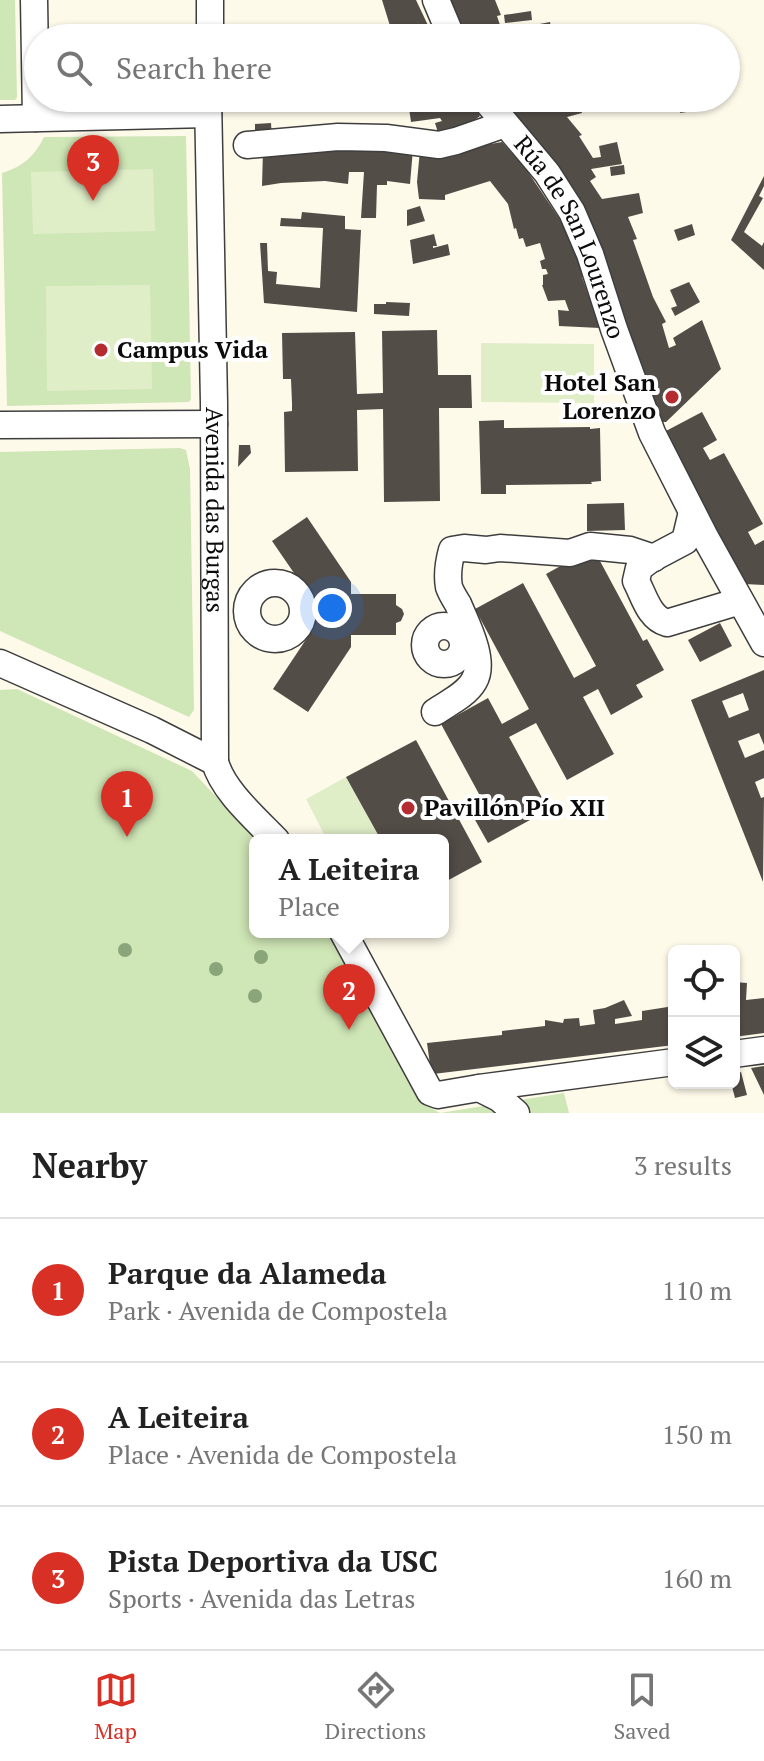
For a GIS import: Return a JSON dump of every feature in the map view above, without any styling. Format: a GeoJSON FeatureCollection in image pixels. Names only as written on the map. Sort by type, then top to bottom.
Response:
{"type":"FeatureCollection","features":[{"type":"Feature","properties":{"kind":"street"},"geometry":{"type":"LineString","coordinates":[[34,0],[34,24]]}},
{"type":"Feature","properties":{"kind":"street"},"geometry":{"type":"LineString","coordinates":[[210,0],[210,24]]}},
{"type":"Feature","properties":{"kind":"street"},"geometry":{"type":"LineString","coordinates":[[436,0],[446,24]]}},
{"type":"Feature","properties":{"kind":"street"},"geometry":{"type":"LineString","coordinates":[[36,112],[36,118]]}},
{"type":"Feature","properties":{"kind":"street"},"geometry":{"type":"LineString","coordinates":[[2,119],[122,112]]}},
{"type":"Feature","properties":{"kind":"street","name":"Avenida das Burgas"},"geometry":{"type":"LineString","coordinates":[[208,112],[214,424],[230,609],[215,762]]}},
{"type":"Feature","properties":{"kind":"street","name":"Rúa de San Lourenzo"},"geometry":{"type":"LineString","coordinates":[[495,112],[547,173],[572,212],[590,254],[652,433],[764,643]]}},
{"type":"Feature","properties":{"kind":"street"},"geometry":{"type":"LineString","coordinates":[[247,145],[338,137],[386,138],[439,145],[505,124]]}},
{"type":"Feature","properties":{"kind":"street"},"geometry":{"type":"LineString","coordinates":[[8,425],[214,424]]}},
{"type":"Feature","properties":{"kind":"street"},"geometry":{"type":"LineString","coordinates":[[692,512],[685,541],[639,568],[636,581],[653,615],[667,623],[740,601]]}},
{"type":"Feature","properties":{"kind":"street"},"geometry":{"type":"LineString","coordinates":[[435,712],[472,684],[478,671],[471,635],[450,588],[452,550],[500,548],[570,553],[590,546],[630,550],[654,558]]}},
{"type":"Feature","properties":{"kind":"street"},"geometry":{"type":"LineString","coordinates":[[0,663],[152,730],[215,762],[227,788],[270,834]]}},
{"type":"Feature","properties":{"kind":"street"},"geometry":{"type":"LineString","coordinates":[[347,938],[398,1009],[430,1092],[438,1095],[668,1063]]}},
{"type":"Feature","properties":{"kind":"street"},"geometry":{"type":"LineString","coordinates":[[740,1053],[764,1050]]}},
{"type":"Feature","properties":{"kind":"street"},"geometry":{"type":"LineString","coordinates":[[479,1088],[499,1098],[516,1113]]}},
{"type":"Feature","properties":{"kind":"green space"},"geometry":{"type":"Polygon","coordinates":[[[0,0],[15,0],[15,100],[0,100],[0,0]]]}},
{"type":"Feature","properties":{"kind":"green space"},"geometry":{"type":"Polygon","coordinates":[[[186,136],[191,399],[189,402],[7,406],[2,173],[27,160],[44,137],[186,136]]]}},
{"type":"Feature","properties":{"kind":"green space"},"geometry":{"type":"Polygon","coordinates":[[[153,169],[155,231],[33,234],[31,172],[153,169]]]}},
{"type":"Feature","properties":{"kind":"green space"},"geometry":{"type":"Polygon","coordinates":[[[150,285],[152,389],[47,391],[46,286],[150,285]]]}},
{"type":"Feature","properties":{"kind":"green space"},"geometry":{"type":"Polygon","coordinates":[[[481,343],[594,344],[594,403],[481,402],[481,343]]]}},
{"type":"Feature","properties":{"kind":"green space"},"geometry":{"type":"Polygon","coordinates":[[[186,450],[190,469],[194,710],[189,717],[0,631],[0,452],[186,450]]]}},
{"type":"Feature","properties":{"kind":"green space"},"geometry":{"type":"Polygon","coordinates":[[[17,689],[192,771],[251,834],[249,938],[336,938],[431,1108],[440,1113],[0,1113],[0,690],[17,689]]]}},
{"type":"Feature","properties":{"kind":"green space"},"geometry":{"type":"Polygon","coordinates":[[[346,777],[378,834],[324,834],[306,799],[346,777]]]}},
{"type":"Feature","properties":{"kind":"green space"},"geometry":{"type":"Polygon","coordinates":[[[564,1093],[569,1113],[440,1113],[564,1093]]]}},
{"type":"Feature","properties":{"kind":"building"},"geometry":{"type":"Polygon","coordinates":[[[382,0],[416,0],[427,24],[389,24],[382,0]]]}},
{"type":"Feature","properties":{"kind":"building"},"geometry":{"type":"Polygon","coordinates":[[[447,0],[495,0],[501,15],[497,16],[500,24],[458,24],[447,0]]]}},
{"type":"Feature","properties":{"kind":"building"},"geometry":{"type":"Polygon","coordinates":[[[531,11],[532,20],[505,23],[504,15],[531,11]]]}},
{"type":"Feature","properties":{"kind":"building"},"geometry":{"type":"Polygon","coordinates":[[[410,112],[478,112],[480,116],[453,136],[440,139],[435,123],[442,121],[440,118],[411,122],[410,112]]]}},
{"type":"Feature","properties":{"kind":"building"},"geometry":{"type":"Polygon","coordinates":[[[582,112],[567,117],[582,135],[579,136],[593,158],[601,157],[599,146],[617,142],[622,164],[591,169],[596,177],[590,181],[602,199],[639,193],[643,213],[628,217],[653,297],[666,322],[662,324],[669,348],[676,345],[673,338],[702,320],[721,369],[666,422],[662,422],[583,207],[550,155],[513,113],[582,112]]]}},
{"type":"Feature","properties":{"kind":"building"},"geometry":{"type":"Polygon","coordinates":[[[271,123],[272,139],[255,140],[255,124],[271,123]]]}},
{"type":"Feature","properties":{"kind":"building"},"geometry":{"type":"Polygon","coordinates":[[[502,142],[526,169],[561,221],[564,219],[586,276],[582,277],[600,328],[559,326],[558,310],[569,311],[565,300],[548,301],[542,285],[543,275],[548,274],[546,269],[542,269],[540,261],[545,259],[540,243],[526,247],[523,238],[519,239],[508,204],[490,181],[445,195],[445,200],[419,199],[420,150],[445,152],[502,142]]]}},
{"type":"Feature","properties":{"kind":"building"},"geometry":{"type":"Polygon","coordinates":[[[413,149],[410,184],[387,181],[387,185],[377,185],[376,218],[361,218],[364,172],[349,172],[348,184],[325,181],[262,186],[263,150],[413,149]]]}},
{"type":"Feature","properties":{"kind":"building"},"geometry":{"type":"Polygon","coordinates":[[[624,165],[625,174],[611,176],[610,167],[624,165]]]}},
{"type":"Feature","properties":{"kind":"building"},"geometry":{"type":"Polygon","coordinates":[[[764,176],[764,186],[759,196],[763,198],[744,232],[762,246],[764,242],[764,270],[731,240],[764,176]]]}},
{"type":"Feature","properties":{"kind":"building"},"geometry":{"type":"Polygon","coordinates":[[[420,206],[425,221],[407,226],[407,210],[420,206]]]}},
{"type":"Feature","properties":{"kind":"building"},"geometry":{"type":"Polygon","coordinates":[[[302,212],[345,216],[345,229],[361,230],[357,312],[264,303],[260,243],[267,243],[268,271],[277,272],[276,284],[320,288],[323,228],[280,226],[281,218],[301,219],[302,212]]]}},
{"type":"Feature","properties":{"kind":"building"},"geometry":{"type":"Polygon","coordinates":[[[692,224],[695,235],[678,241],[674,230],[692,224]]]}},
{"type":"Feature","properties":{"kind":"building"},"geometry":{"type":"Polygon","coordinates":[[[434,234],[437,246],[433,248],[448,244],[450,255],[413,264],[410,240],[434,234]]]}},
{"type":"Feature","properties":{"kind":"building"},"geometry":{"type":"Polygon","coordinates":[[[689,282],[700,302],[675,316],[671,308],[677,306],[670,290],[689,282]]]}},
{"type":"Feature","properties":{"kind":"building"},"geometry":{"type":"Polygon","coordinates":[[[410,303],[409,316],[374,314],[374,304],[410,303]]]}},
{"type":"Feature","properties":{"kind":"building"},"geometry":{"type":"Polygon","coordinates":[[[437,330],[438,375],[471,375],[472,408],[439,408],[440,501],[384,502],[383,409],[357,410],[358,471],[285,472],[284,412],[292,411],[292,403],[291,379],[283,379],[282,333],[355,332],[357,394],[383,393],[382,331],[437,330]]]}},
{"type":"Feature","properties":{"kind":"building"},"geometry":{"type":"Polygon","coordinates":[[[702,412],[717,440],[703,448],[710,460],[724,453],[763,524],[748,532],[755,545],[764,540],[764,585],[744,584],[664,432],[702,412]]]}},
{"type":"Feature","properties":{"kind":"building"},"geometry":{"type":"Polygon","coordinates":[[[504,420],[504,428],[600,428],[601,481],[592,484],[506,485],[506,494],[481,494],[479,421],[504,420]]]}},
{"type":"Feature","properties":{"kind":"building"},"geometry":{"type":"Polygon","coordinates":[[[239,445],[250,445],[251,453],[238,467],[239,445]]]}},
{"type":"Feature","properties":{"kind":"building"},"geometry":{"type":"Polygon","coordinates":[[[624,503],[625,530],[587,531],[587,504],[624,503]]]}},
{"type":"Feature","properties":{"kind":"building"},"geometry":{"type":"Polygon","coordinates":[[[307,517],[351,582],[351,594],[396,594],[396,605],[404,614],[401,621],[396,623],[396,635],[351,635],[351,647],[308,712],[273,689],[307,638],[307,592],[272,541],[307,517]]]}},
{"type":"Feature","properties":{"kind":"building"},"geometry":{"type":"Polygon","coordinates":[[[593,548],[643,641],[647,639],[664,670],[636,685],[643,697],[611,715],[598,689],[583,697],[614,754],[567,780],[536,723],[509,737],[546,805],[527,815],[530,820],[488,843],[465,802],[479,794],[441,724],[488,698],[502,724],[529,709],[475,609],[523,583],[574,678],[596,666],[546,574],[593,548]]]}},
{"type":"Feature","properties":{"kind":"building"},"geometry":{"type":"Polygon","coordinates":[[[720,623],[732,646],[700,662],[688,640],[720,623]]]}},
{"type":"Feature","properties":{"kind":"building"},"geometry":{"type":"Polygon","coordinates":[[[764,670],[764,745],[759,733],[738,741],[745,758],[764,750],[764,778],[755,782],[761,798],[764,797],[763,882],[691,700],[764,670]],[[743,693],[722,701],[729,718],[749,710],[743,693]]]}},
{"type":"Feature","properties":{"kind":"building","name":"Pavillón Pío XII"},"geometry":{"type":"Polygon","coordinates":[[[416,740],[482,862],[449,880],[449,834],[378,834],[346,777],[416,740]]]}},
{"type":"Feature","properties":{"kind":"building"},"geometry":{"type":"Polygon","coordinates":[[[740,982],[747,983],[746,1000],[764,998],[764,1033],[740,1036],[740,982]]]}},
{"type":"Feature","properties":{"kind":"building"},"geometry":{"type":"Polygon","coordinates":[[[624,1000],[632,1016],[615,1019],[615,1024],[642,1020],[642,1011],[668,1007],[668,1046],[431,1072],[427,1043],[502,1035],[502,1031],[545,1026],[545,1020],[563,1023],[564,1019],[579,1018],[580,1026],[595,1024],[593,1010],[624,1000]]]}},
{"type":"Feature","properties":{"kind":"building"},"geometry":{"type":"Polygon","coordinates":[[[764,1066],[764,1095],[751,1068],[764,1066]]]}},
{"type":"Feature","properties":{"kind":"building"},"geometry":{"type":"Polygon","coordinates":[[[740,1072],[747,1095],[735,1098],[733,1089],[740,1089],[740,1072]]]}},
{"type":"Feature","properties":{"kind":"place","name":"Pista Deportiva da USC"},"geometry":{"type":"Point","coordinates":[93,201]}},
{"type":"Feature","properties":{"kind":"place","name":"Campus Vida"},"geometry":{"type":"Point","coordinates":[101,350]}},
{"type":"Feature","properties":{"kind":"place","name":"Hotel San Lorenzo"},"geometry":{"type":"Point","coordinates":[672,397]}},
{"type":"Feature","properties":{"kind":"place","name":"Pavillón Pío XII"},"geometry":{"type":"Point","coordinates":[408,808]}},
{"type":"Feature","properties":{"kind":"place","name":"Parque da Alameda"},"geometry":{"type":"Point","coordinates":[127,837]}},
{"type":"Feature","properties":{"kind":"place","name":"A Leiteira"},"geometry":{"type":"Point","coordinates":[349,1030]}}]}
